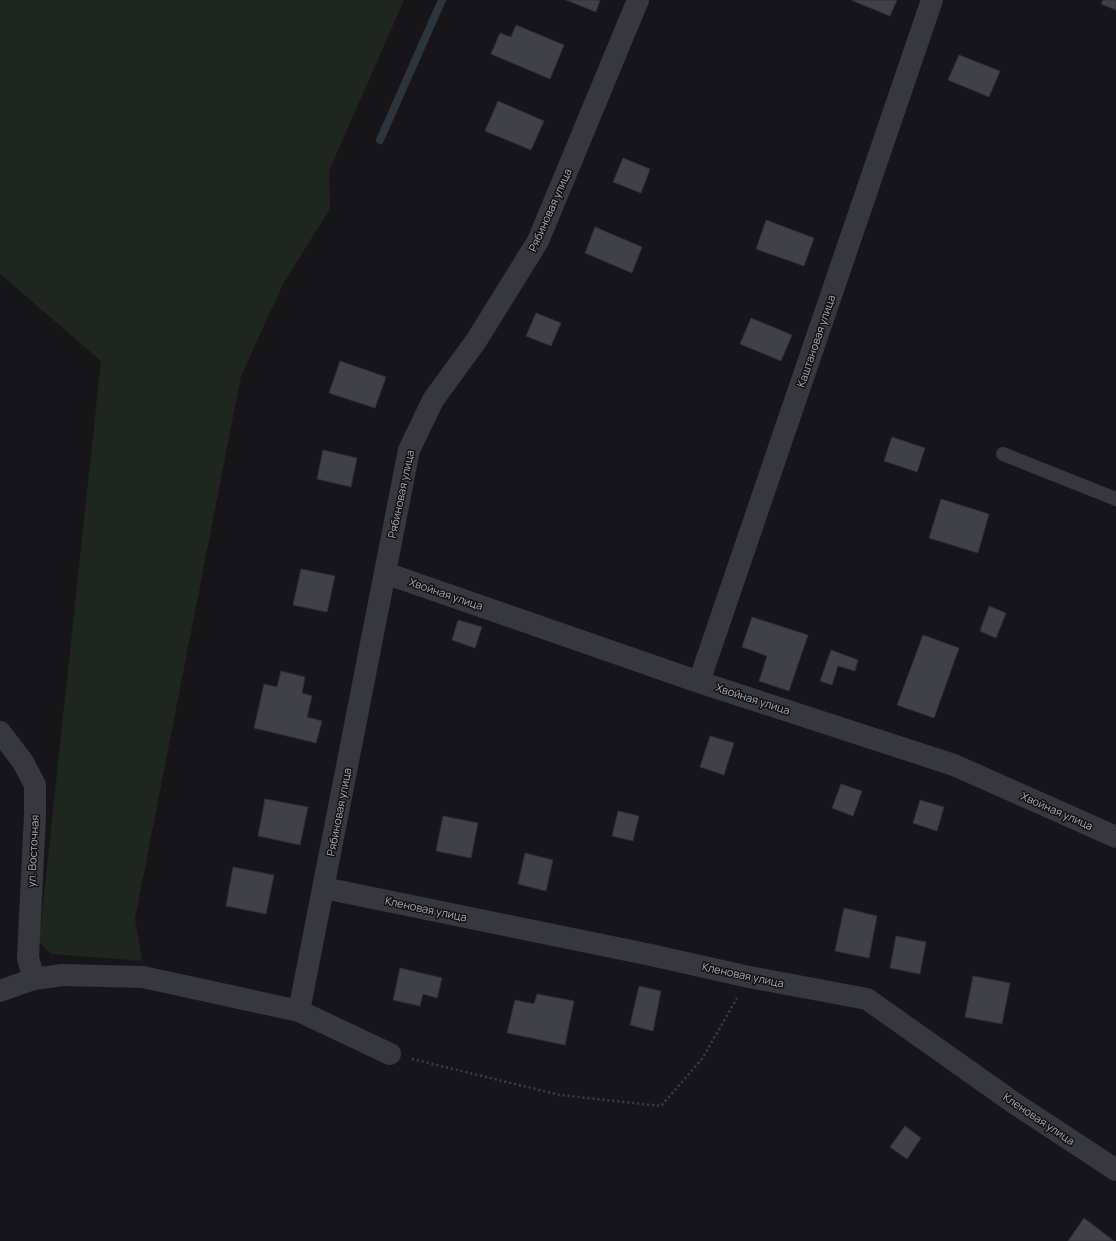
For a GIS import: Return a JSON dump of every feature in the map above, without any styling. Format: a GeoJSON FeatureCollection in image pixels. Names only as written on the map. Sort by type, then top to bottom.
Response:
{"type":"FeatureCollection","features":[{"type":"Feature","properties":{"kind":"street","name":"Рябиновая улица"},"geometry":{"type":"LineString","coordinates":[[299,1011],[409,450],[433,400],[476,341],[538,241],[638,0]]}},
{"type":"Feature","properties":{"kind":"street","name":"Каштановая улица"},"geometry":{"type":"LineString","coordinates":[[699,682],[932,0]]}},
{"type":"Feature","properties":{"kind":"street","name":"Хвойная улица"},"geometry":{"type":"LineString","coordinates":[[385,573],[699,682],[954,765],[1116,837]]}},
{"type":"Feature","properties":{"kind":"street","name":"ул. Восточная"},"geometry":{"type":"LineString","coordinates":[[0,732],[24,762],[35,785],[35,815],[28,958],[34,979]]}},
{"type":"Feature","properties":{"kind":"street","name":"Кленовая улица"},"geometry":{"type":"LineString","coordinates":[[324,888],[651,955],[749,977],[867,999],[1014,1103],[1116,1170]]}},
{"type":"Feature","properties":{"kind":"street"},"geometry":{"type":"LineString","coordinates":[[0,991],[34,979],[62,975],[143,977],[299,1011],[390,1054]]}},
{"type":"Feature","properties":{"kind":"lane"},"geometry":{"type":"LineString","coordinates":[[1003,454],[1116,499]]}},
{"type":"Feature","properties":{"kind":"path"},"geometry":{"type":"LineString","coordinates":[[390,1054],[560,1095],[661,1106],[702,1059],[749,977]]}},
{"type":"Feature","properties":{"kind":"shaded area"},"geometry":{"type":"Polygon","coordinates":[[[0,0],[404,0],[329,171],[330,209],[284,282],[241,376],[135,919],[142,961],[51,954],[39,941],[101,361],[0,274],[0,0]]]}},
{"type":"Feature","properties":{"kind":"building"},"geometry":{"type":"Polygon","coordinates":[[[566,0],[600,0],[596,12],[566,0]]]}},
{"type":"Feature","properties":{"kind":"building"},"geometry":{"type":"Polygon","coordinates":[[[851,0],[897,0],[890,16],[851,0]]]}},
{"type":"Feature","properties":{"kind":"building"},"geometry":{"type":"Polygon","coordinates":[[[1103,0],[1116,0],[1116,10],[1101,4],[1103,0]]]}},
{"type":"Feature","properties":{"kind":"building"},"geometry":{"type":"Polygon","coordinates":[[[516,25],[564,45],[550,79],[491,54],[500,33],[511,37],[516,25]]]}},
{"type":"Feature","properties":{"kind":"building"},"geometry":{"type":"Polygon","coordinates":[[[959,55],[1000,71],[989,97],[948,80],[959,55]]]}},
{"type":"Feature","properties":{"kind":"building"},"geometry":{"type":"Polygon","coordinates":[[[498,101],[544,121],[531,150],[485,131],[498,101]]]}},
{"type":"Feature","properties":{"kind":"building"},"geometry":{"type":"Polygon","coordinates":[[[623,158],[650,169],[641,193],[613,182],[623,158]]]}},
{"type":"Feature","properties":{"kind":"building"},"geometry":{"type":"Polygon","coordinates":[[[766,220],[814,238],[804,266],[756,249],[766,220]]]}},
{"type":"Feature","properties":{"kind":"building"},"geometry":{"type":"Polygon","coordinates":[[[595,227],[642,247],[632,273],[585,253],[595,227]]]}},
{"type":"Feature","properties":{"kind":"building"},"geometry":{"type":"Polygon","coordinates":[[[536,313],[561,323],[551,346],[526,336],[536,313]]]}},
{"type":"Feature","properties":{"kind":"building"},"geometry":{"type":"Polygon","coordinates":[[[751,318],[792,335],[781,361],[740,344],[751,318]]]}},
{"type":"Feature","properties":{"kind":"building"},"geometry":{"type":"Polygon","coordinates":[[[340,361],[386,377],[375,408],[329,393],[340,361]]]}},
{"type":"Feature","properties":{"kind":"building"},"geometry":{"type":"Polygon","coordinates":[[[892,437],[925,448],[917,472],[884,461],[892,437]]]}},
{"type":"Feature","properties":{"kind":"building"},"geometry":{"type":"Polygon","coordinates":[[[323,450],[357,458],[351,487],[317,479],[323,450]]]}},
{"type":"Feature","properties":{"kind":"building"},"geometry":{"type":"Polygon","coordinates":[[[941,499],[989,514],[978,553],[929,538],[941,499]]]}},
{"type":"Feature","properties":{"kind":"building"},"geometry":{"type":"Polygon","coordinates":[[[301,569],[335,576],[327,612],[293,605],[301,569]]]}},
{"type":"Feature","properties":{"kind":"building"},"geometry":{"type":"Polygon","coordinates":[[[989,606],[1006,613],[996,638],[980,631],[989,606]]]}},
{"type":"Feature","properties":{"kind":"building"},"geometry":{"type":"Polygon","coordinates":[[[752,617],[808,635],[789,691],[759,681],[767,656],[742,647],[752,617]]]}},
{"type":"Feature","properties":{"kind":"building"},"geometry":{"type":"Polygon","coordinates":[[[458,620],[482,627],[475,648],[452,640],[458,620]]]}},
{"type":"Feature","properties":{"kind":"building"},"geometry":{"type":"Polygon","coordinates":[[[923,635],[959,648],[934,718],[897,705],[923,635]]]}},
{"type":"Feature","properties":{"kind":"building"},"geometry":{"type":"Polygon","coordinates":[[[831,650],[858,660],[855,671],[838,666],[832,685],[820,681],[831,650]]]}},
{"type":"Feature","properties":{"kind":"building"},"geometry":{"type":"Polygon","coordinates":[[[281,671],[305,677],[302,693],[312,696],[307,717],[322,721],[316,743],[254,728],[264,684],[277,687],[281,671]]]}},
{"type":"Feature","properties":{"kind":"building"},"geometry":{"type":"Polygon","coordinates":[[[710,736],[734,743],[724,775],[700,767],[710,736]]]}},
{"type":"Feature","properties":{"kind":"building"},"geometry":{"type":"Polygon","coordinates":[[[841,784],[862,791],[853,816],[832,808],[841,784]]]}},
{"type":"Feature","properties":{"kind":"building"},"geometry":{"type":"Polygon","coordinates":[[[265,799],[308,807],[300,845],[258,836],[265,799]]]}},
{"type":"Feature","properties":{"kind":"building"},"geometry":{"type":"Polygon","coordinates":[[[920,800],[944,807],[937,831],[913,823],[920,800]]]}},
{"type":"Feature","properties":{"kind":"building"},"geometry":{"type":"Polygon","coordinates":[[[618,811],[639,816],[633,841],[612,836],[618,811]]]}},
{"type":"Feature","properties":{"kind":"building"},"geometry":{"type":"Polygon","coordinates":[[[443,816],[478,823],[471,858],[436,851],[443,816]]]}},
{"type":"Feature","properties":{"kind":"building"},"geometry":{"type":"Polygon","coordinates":[[[525,853],[553,860],[546,891],[518,884],[525,853]]]}},
{"type":"Feature","properties":{"kind":"building"},"geometry":{"type":"Polygon","coordinates":[[[233,867],[274,875],[266,914],[226,906],[233,867]]]}},
{"type":"Feature","properties":{"kind":"building"},"geometry":{"type":"Polygon","coordinates":[[[844,908],[877,916],[869,958],[835,951],[844,908]]]}},
{"type":"Feature","properties":{"kind":"building"},"geometry":{"type":"Polygon","coordinates":[[[896,936],[926,942],[920,974],[890,968],[896,936]]]}},
{"type":"Feature","properties":{"kind":"building"},"geometry":{"type":"Polygon","coordinates":[[[400,968],[442,978],[437,998],[423,994],[420,1006],[393,1000],[400,968]]]}},
{"type":"Feature","properties":{"kind":"building"},"geometry":{"type":"Polygon","coordinates":[[[973,976],[1010,983],[1002,1024],[965,1017],[973,976]]]}},
{"type":"Feature","properties":{"kind":"building"},"geometry":{"type":"Polygon","coordinates":[[[639,986],[661,991],[653,1031],[630,1025],[639,986]]]}},
{"type":"Feature","properties":{"kind":"building"},"geometry":{"type":"Polygon","coordinates":[[[537,994],[574,1001],[565,1045],[507,1033],[515,1000],[534,1004],[537,994]]]}},
{"type":"Feature","properties":{"kind":"building"},"geometry":{"type":"Polygon","coordinates":[[[905,1126],[921,1138],[907,1159],[890,1147],[905,1126]]]}},
{"type":"Feature","properties":{"kind":"building"},"geometry":{"type":"Polygon","coordinates":[[[1084,1218],[1114,1241],[1068,1241],[1084,1218]]]}},
{"type":"Feature","properties":{"kind":"waterway"},"geometry":{"type":"LineString","coordinates":[[380,140],[442,0]]}}]}
